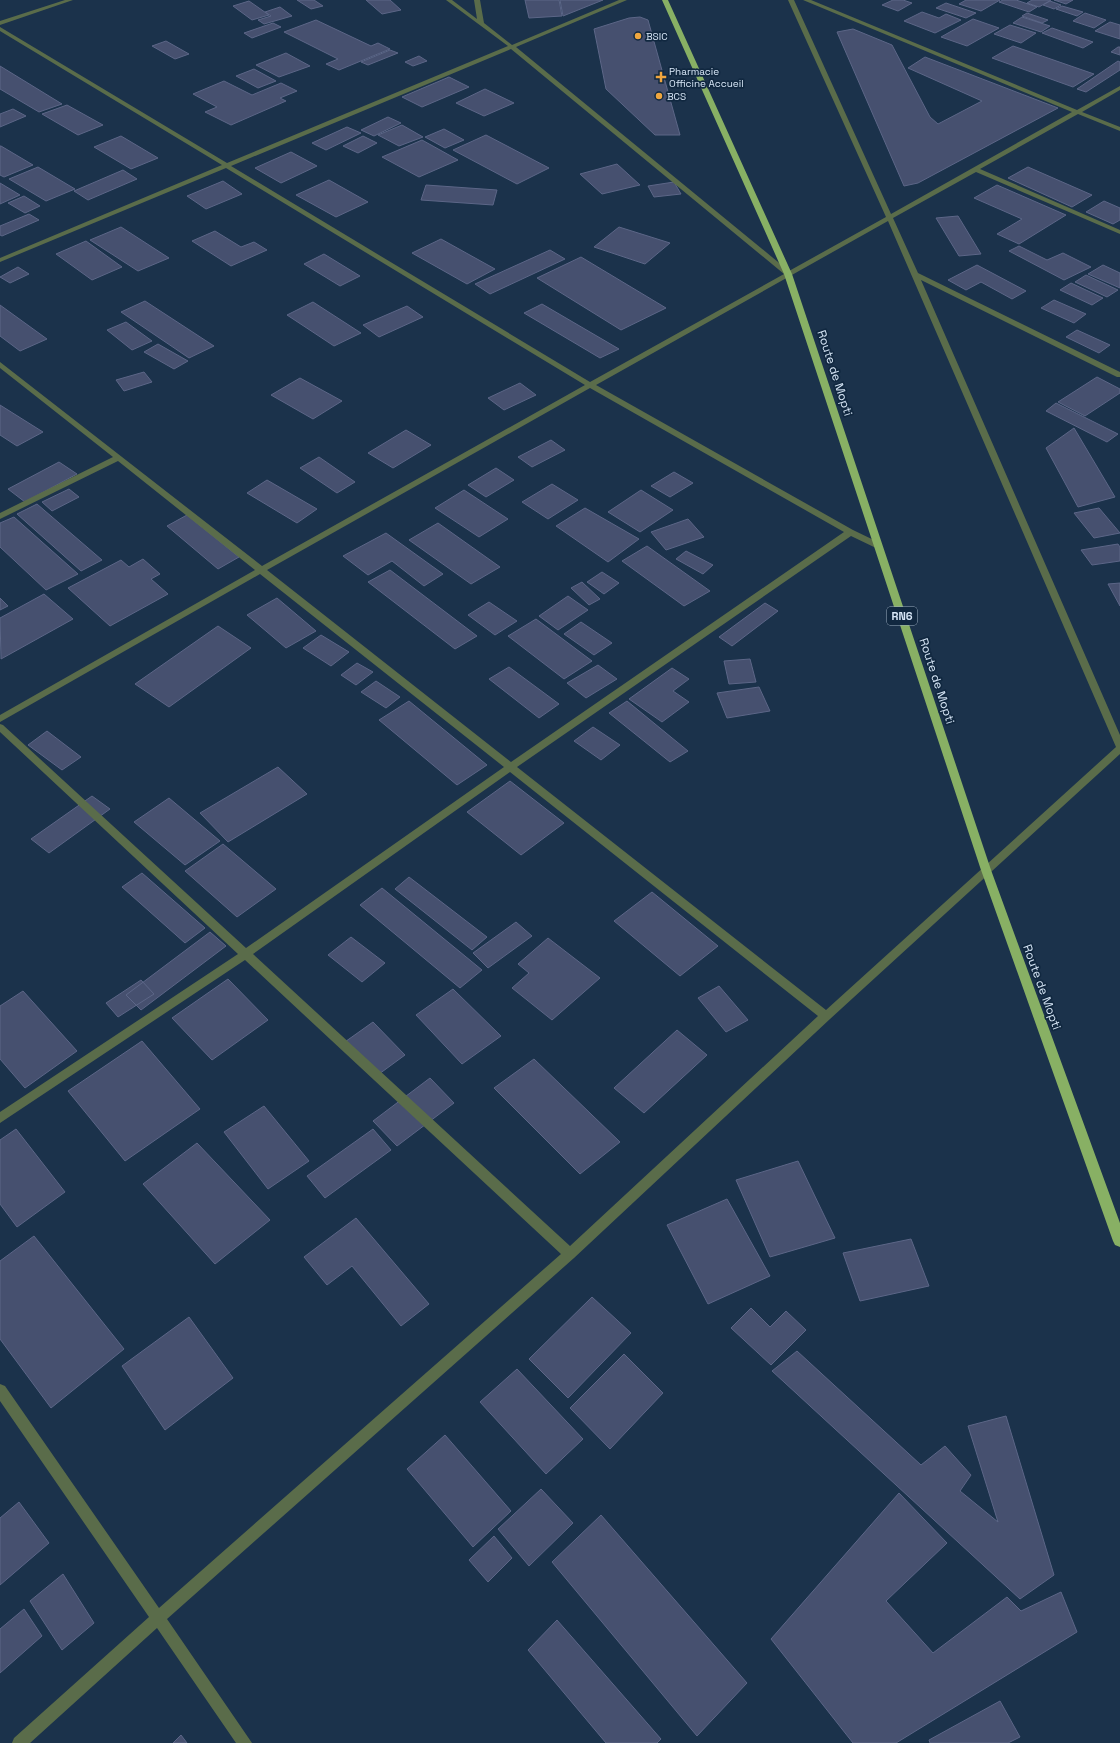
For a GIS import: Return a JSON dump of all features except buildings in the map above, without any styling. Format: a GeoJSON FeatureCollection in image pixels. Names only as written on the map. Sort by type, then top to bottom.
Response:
{"type":"FeatureCollection","features":[{"type":"Feature","properties":{"kind":"highway","name":"Route de Mopti"},"geometry":{"type":"LineString","coordinates":[[665,0],[788,274],[986,870],[1120,1241]]}},
{"type":"Feature","properties":{"kind":"street"},"geometry":{"type":"LineString","coordinates":[[0,23],[70,0]]}},
{"type":"Feature","properties":{"kind":"street"},"geometry":{"type":"LineString","coordinates":[[449,0],[512,47],[788,274]]}},
{"type":"Feature","properties":{"kind":"street"},"geometry":{"type":"LineString","coordinates":[[477,0],[481,24]]}},
{"type":"Feature","properties":{"kind":"street"},"geometry":{"type":"LineString","coordinates":[[0,260],[624,0]]}},
{"type":"Feature","properties":{"kind":"street"},"geometry":{"type":"LineString","coordinates":[[19,1743],[158,1618],[570,1254],[826,1016],[1120,748],[915,274],[791,0]]}},
{"type":"Feature","properties":{"kind":"street"},"geometry":{"type":"LineString","coordinates":[[806,0],[1077,112],[1120,128]]}},
{"type":"Feature","properties":{"kind":"street"},"geometry":{"type":"LineString","coordinates":[[0,29],[228,165],[590,385],[850,532],[879,546]]}},
{"type":"Feature","properties":{"kind":"street"},"geometry":{"type":"LineString","coordinates":[[0,719],[261,570],[1120,88]]}},
{"type":"Feature","properties":{"kind":"street"},"geometry":{"type":"LineString","coordinates":[[975,169],[1120,232]]}},
{"type":"Feature","properties":{"kind":"street"},"geometry":{"type":"LineString","coordinates":[[915,274],[1120,375]]}},
{"type":"Feature","properties":{"kind":"street"},"geometry":{"type":"LineString","coordinates":[[0,364],[826,1016]]}},
{"type":"Feature","properties":{"kind":"street"},"geometry":{"type":"LineString","coordinates":[[0,516],[118,458]]}},
{"type":"Feature","properties":{"kind":"street"},"geometry":{"type":"LineString","coordinates":[[0,1118],[244,955],[511,767],[850,532]]}},
{"type":"Feature","properties":{"kind":"street"},"geometry":{"type":"LineString","coordinates":[[0,727],[244,955],[570,1254]]}},
{"type":"Feature","properties":{"kind":"street"},"geometry":{"type":"LineString","coordinates":[[0,1390],[245,1743]]}},
{"type":"Feature","properties":{"kind":"place","name":"BSIC"},"geometry":{"type":"Point","coordinates":[638,36]}},
{"type":"Feature","properties":{"kind":"place","name":"Pharmacie Officine Accueil"},"geometry":{"type":"Point","coordinates":[661,77]}},
{"type":"Feature","properties":{"kind":"place","name":"BCS"},"geometry":{"type":"Point","coordinates":[659,96]}}]}
